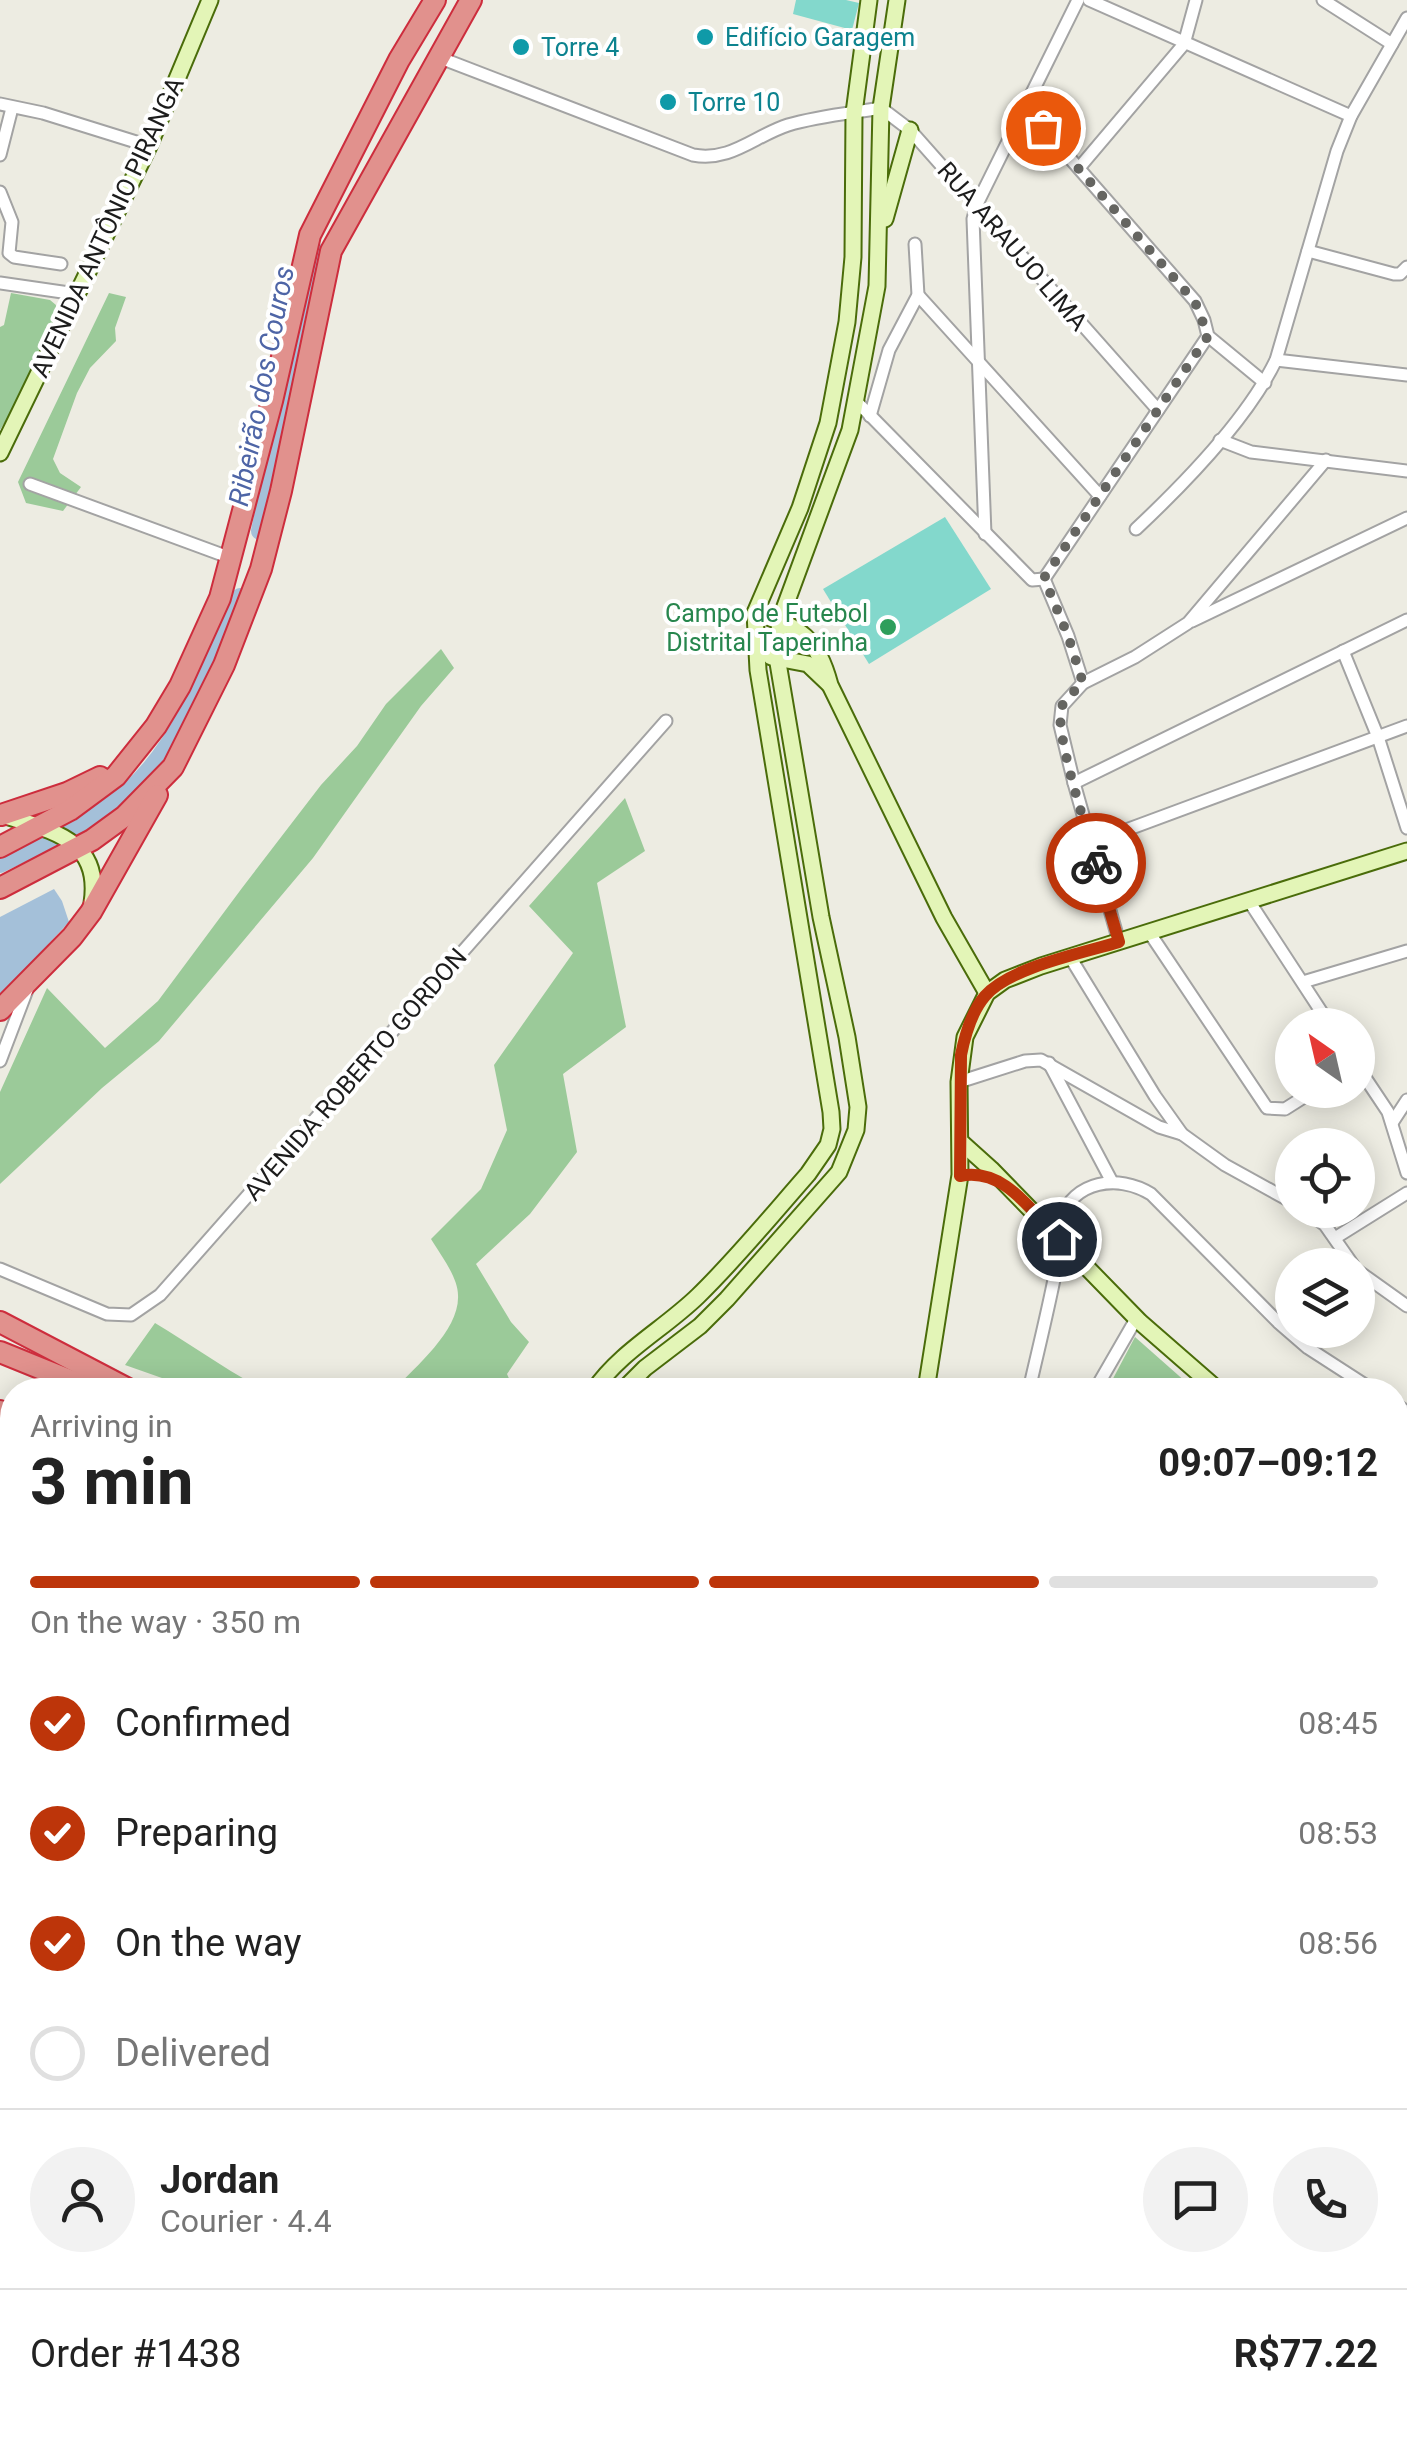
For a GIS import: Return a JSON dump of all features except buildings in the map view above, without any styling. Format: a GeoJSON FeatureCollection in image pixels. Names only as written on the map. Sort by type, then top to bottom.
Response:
{"type":"FeatureCollection","features":[{"type":"Feature","properties":{"kind":"highway"},"geometry":{"type":"LineString","coordinates":[[0,847],[44,829],[98,791],[132,758],[164,713],[201,644],[231,558],[310,235],[415,30],[435,0]]}},
{"type":"Feature","properties":{"kind":"highway"},"geometry":{"type":"LineString","coordinates":[[438,57],[432,26],[445,0]]}},
{"type":"Feature","properties":{"kind":"highway"},"geometry":{"type":"LineString","coordinates":[[0,1010],[72,937],[91,912],[173,767],[224,665],[260,568],[281,490],[331,251],[471,0]]}},
{"type":"Feature","properties":{"kind":"highway"},"geometry":{"type":"LineString","coordinates":[[1,815],[67,793],[132,758]]}},
{"type":"Feature","properties":{"kind":"highway"},"geometry":{"type":"LineString","coordinates":[[0,888],[124,816],[173,767]]}},
{"type":"Feature","properties":{"kind":"highway"},"geometry":{"type":"LineString","coordinates":[[0,1322],[107,1378]]}},
{"type":"Feature","properties":{"kind":"highway"},"geometry":{"type":"LineString","coordinates":[[0,1352],[64,1378]]}},
{"type":"Feature","properties":{"kind":"main road","name":"AVENIDA ANTÔNIO PIRANGA"},"geometry":{"type":"LineString","coordinates":[[0,453],[149,146],[210,0]]}},
{"type":"Feature","properties":{"kind":"main road"},"geometry":{"type":"LineString","coordinates":[[605,1378],[630,1351],[699,1294],[808,1174],[828,1145],[832,1129],[757,658],[755,613],[800,508],[831,410],[850,302],[854,112],[869,0]]}},
{"type":"Feature","properties":{"kind":"main road"},"geometry":{"type":"LineString","coordinates":[[635,1378],[700,1326],[839,1172],[850,1152],[858,1119],[778,657],[780,620],[842,460],[877,286],[881,108],[897,0]]}},
{"type":"Feature","properties":{"kind":"main road"},"geometry":{"type":"LineString","coordinates":[[879,242],[910,130]]}},
{"type":"Feature","properties":{"kind":"main road"},"geometry":{"type":"LineString","coordinates":[[791,592],[802,632],[802,650],[795,661]]}},
{"type":"Feature","properties":{"kind":"main road"},"geometry":{"type":"LineString","coordinates":[[755,613],[802,632],[823,658],[830,685],[944,918],[987,993]]}},
{"type":"Feature","properties":{"kind":"main road"},"geometry":{"type":"LineString","coordinates":[[757,658],[778,657],[814,668],[830,685]]}},
{"type":"Feature","properties":{"kind":"main road"},"geometry":{"type":"LineString","coordinates":[[1,815],[77,845],[92,867],[95,883],[91,912]]}},
{"type":"Feature","properties":{"kind":"main road"},"geometry":{"type":"LineString","coordinates":[[928,1378],[960,1176],[959,1082],[965,1037],[987,993],[1005,980],[1070,957],[1407,852]]}},
{"type":"Feature","properties":{"kind":"main road"},"geometry":{"type":"LineString","coordinates":[[809,968],[822,976],[832,1013],[846,1037]]}},
{"type":"Feature","properties":{"kind":"main road"},"geometry":{"type":"LineString","coordinates":[[961,1142],[1136,1319],[1204,1378]]}},
{"type":"Feature","properties":{"kind":"main road"},"geometry":{"type":"LineString","coordinates":[[960,1176],[980,1174],[999,1178]]}},
{"type":"Feature","properties":{"kind":"main road"},"geometry":{"type":"LineString","coordinates":[[662,1356],[652,1349],[652,1342],[684,1318],[699,1294]]}},
{"type":"Feature","properties":{"kind":"main road"},"geometry":{"type":"LineString","coordinates":[[629,1378],[642,1360],[630,1351]]}},
{"type":"Feature","properties":{"kind":"street"},"geometry":{"type":"LineString","coordinates":[[985,534],[972,235],[977,204],[1078,0]]}},
{"type":"Feature","properties":{"kind":"street"},"geometry":{"type":"LineString","coordinates":[[1090,0],[1351,116]]}},
{"type":"Feature","properties":{"kind":"street"},"geometry":{"type":"LineString","coordinates":[[1079,168],[1184,44],[1196,0]]}},
{"type":"Feature","properties":{"kind":"street"},"geometry":{"type":"LineString","coordinates":[[1323,0],[1392,44]]}},
{"type":"Feature","properties":{"kind":"street"},"geometry":{"type":"LineString","coordinates":[[1136,529],[1220,440],[1264,383],[1276,360],[1337,151],[1351,116],[1407,18]]}},
{"type":"Feature","properties":{"kind":"street"},"geometry":{"type":"LineString","coordinates":[[438,57],[708,158],[745,148],[790,124],[881,108]]}},
{"type":"Feature","properties":{"kind":"street"},"geometry":{"type":"LineString","coordinates":[[0,155],[6,106],[43,113],[149,146]]}},
{"type":"Feature","properties":{"kind":"street"},"geometry":{"type":"LineString","coordinates":[[1025,107],[1195,302],[1208,336],[1264,383]]}},
{"type":"Feature","properties":{"kind":"street","name":"RUA ARAUJO LIMA"},"geometry":{"type":"LineString","coordinates":[[881,108],[910,130],[1158,410]]}},
{"type":"Feature","properties":{"kind":"street"},"geometry":{"type":"LineString","coordinates":[[0,192],[12,222],[9,253],[61,264]]}},
{"type":"Feature","properties":{"kind":"street"},"geometry":{"type":"LineString","coordinates":[[870,416],[889,350],[918,295],[916,244]]}},
{"type":"Feature","properties":{"kind":"street"},"geometry":{"type":"LineString","coordinates":[[1308,251],[1394,274],[1406,268]]}},
{"type":"Feature","properties":{"kind":"street"},"geometry":{"type":"LineString","coordinates":[[0,283],[76,294]]}},
{"type":"Feature","properties":{"kind":"street"},"geometry":{"type":"LineString","coordinates":[[918,295],[1100,496]]}},
{"type":"Feature","properties":{"kind":"street"},"geometry":{"type":"LineString","coordinates":[[856,401],[1032,580],[1044,578],[1208,336]]}},
{"type":"Feature","properties":{"kind":"street"},"geometry":{"type":"LineString","coordinates":[[1276,360],[1407,374]]}},
{"type":"Feature","properties":{"kind":"street"},"geometry":{"type":"LineString","coordinates":[[1220,440],[1251,452],[1407,471]]}},
{"type":"Feature","properties":{"kind":"street"},"geometry":{"type":"LineString","coordinates":[[1188,623],[1326,460]]}},
{"type":"Feature","properties":{"kind":"street"},"geometry":{"type":"LineString","coordinates":[[30,484],[231,558]]}},
{"type":"Feature","properties":{"kind":"street"},"geometry":{"type":"LineString","coordinates":[[1119,942],[1059,715],[1068,697],[1083,683],[1135,657],[1188,623],[1407,518]]}},
{"type":"Feature","properties":{"kind":"street"},"geometry":{"type":"LineString","coordinates":[[1044,578],[1083,683]]}},
{"type":"Feature","properties":{"kind":"street"},"geometry":{"type":"LineString","coordinates":[[1074,783],[1407,620]]}},
{"type":"Feature","properties":{"kind":"street"},"geometry":{"type":"LineString","coordinates":[[1343,652],[1378,738],[1407,828]]}},
{"type":"Feature","properties":{"kind":"street","name":"AVENIDA ROBERTO GORDON"},"geometry":{"type":"LineString","coordinates":[[0,1268],[107,1314],[130,1315],[160,1295],[666,721]]}},
{"type":"Feature","properties":{"kind":"street"},"geometry":{"type":"LineString","coordinates":[[1091,843],[1407,726]]}},
{"type":"Feature","properties":{"kind":"street"},"geometry":{"type":"LineString","coordinates":[[1249,901],[1319,1008]]}},
{"type":"Feature","properties":{"kind":"street"},"geometry":{"type":"LineString","coordinates":[[1149,932],[1268,1108],[1287,1108]]}},
{"type":"Feature","properties":{"kind":"street"},"geometry":{"type":"LineString","coordinates":[[1302,982],[1407,951]]}},
{"type":"Feature","properties":{"kind":"street"},"geometry":{"type":"LineString","coordinates":[[1070,957],[1182,1134]]}},
{"type":"Feature","properties":{"kind":"street"},"geometry":{"type":"LineString","coordinates":[[2,1053],[30,981]]}},
{"type":"Feature","properties":{"kind":"street"},"geometry":{"type":"LineString","coordinates":[[959,1082],[1025,1061],[1050,1062],[1159,1127],[1182,1134],[1275,1192]]}},
{"type":"Feature","properties":{"kind":"street"},"geometry":{"type":"LineString","coordinates":[[1050,1062],[1111,1180]]}},
{"type":"Feature","properties":{"kind":"street"},"geometry":{"type":"LineString","coordinates":[[1375,1095],[1392,1123],[1407,1173]]}},
{"type":"Feature","properties":{"kind":"street"},"geometry":{"type":"LineString","coordinates":[[1132,1112],[1155,1096]]}},
{"type":"Feature","properties":{"kind":"street"},"geometry":{"type":"LineString","coordinates":[[1392,1123],[1407,1100]]}},
{"type":"Feature","properties":{"kind":"street"},"geometry":{"type":"LineString","coordinates":[[1033,1378],[1059,1254],[1061,1216],[1085,1191],[1111,1180],[1126,1182],[1151,1194],[1308,1348],[1354,1378]]}},
{"type":"Feature","properties":{"kind":"street"},"geometry":{"type":"LineString","coordinates":[[1335,1238],[1407,1193]]}},
{"type":"Feature","properties":{"kind":"street"},"geometry":{"type":"LineString","coordinates":[[1327,1228],[1342,1248]]}},
{"type":"Feature","properties":{"kind":"street"},"geometry":{"type":"LineString","coordinates":[[1375,1283],[1407,1306]]}},
{"type":"Feature","properties":{"kind":"street"},"geometry":{"type":"LineString","coordinates":[[1102,1378],[1136,1319]]}},
{"type":"Feature","properties":{"kind":"green space"},"geometry":{"type":"Polygon","coordinates":[[[11,293],[50,300],[56,305],[43,351],[0,430],[0,327],[4,325],[11,293]]]}},
{"type":"Feature","properties":{"kind":"green space"},"geometry":{"type":"Polygon","coordinates":[[[109,293],[126,297],[115,328],[116,341],[90,368],[53,459],[60,473],[81,487],[63,511],[26,503],[18,482],[109,293]]]}},
{"type":"Feature","properties":{"kind":"green space"},"geometry":{"type":"Polygon","coordinates":[[[441,649],[454,668],[421,706],[313,858],[159,1041],[102,1088],[0,1184],[0,1092],[47,988],[105,1048],[158,1001],[386,704],[441,649]]]}},
{"type":"Feature","properties":{"kind":"green space"},"geometry":{"type":"Polygon","coordinates":[[[625,798],[645,851],[597,883],[626,1027],[563,1074],[577,1152],[530,1214],[476,1264],[511,1322],[529,1342],[507,1374],[509,1378],[405,1378],[435,1347],[457,1308],[455,1281],[431,1239],[481,1189],[507,1130],[494,1065],[573,953],[529,906],[625,798]]]}},
{"type":"Feature","properties":{"kind":"green space"},"geometry":{"type":"Polygon","coordinates":[[[155,1323],[244,1378],[162,1378],[125,1365],[155,1323]]]}},
{"type":"Feature","properties":{"kind":"green space"},"geometry":{"type":"Polygon","coordinates":[[[1135,1337],[1181,1378],[1113,1378],[1135,1337]]]}},
{"type":"Feature","properties":{"kind":"shaded area"},"geometry":{"type":"Polygon","coordinates":[[[796,0],[859,3],[852,30],[793,14],[796,0]]]}},
{"type":"Feature","properties":{"kind":"shaded area","name":"Campo de Futebol Distrital Taperinha"},"geometry":{"type":"Polygon","coordinates":[[[945,517],[991,589],[869,664],[823,589],[945,517]]]}},
{"type":"Feature","properties":{"kind":"shaded area"},"geometry":{"type":"Polygon","coordinates":[[[54,889],[69,922],[0,996],[0,917],[54,889]]]}},
{"type":"Feature","properties":{"kind":"waterway","name":"Ribeirão dos Couros"},"geometry":{"type":"LineString","coordinates":[[260,531],[316,252]]}},
{"type":"Feature","properties":{"kind":"waterway","name":"Ribeirão dos Couros"},"geometry":{"type":"LineString","coordinates":[[0,864],[99,814],[147,772],[194,701],[240,597]]}},
{"type":"Feature","properties":{"kind":"way so far"},"geometry":{"type":"LineString","coordinates":[[1043,128],[1195,302],[1208,336],[1044,578],[1083,683],[1068,697],[1059,715],[1096,863]]}},
{"type":"Feature","properties":{"kind":"place","name":"Edifício Garagem"},"geometry":{"type":"Point","coordinates":[705,37]}},
{"type":"Feature","properties":{"kind":"place","name":"Torre 4"},"geometry":{"type":"Point","coordinates":[521,47]}},
{"type":"Feature","properties":{"kind":"place","name":"Torre 10"},"geometry":{"type":"Point","coordinates":[668,102]}},
{"type":"Feature","properties":{"kind":"place","name":"Campo de Futebol Distrital Taperinha"},"geometry":{"type":"Point","coordinates":[888,627]}},
{"type":"Feature","properties":{"kind":"route"},"geometry":{"type":"LineString","coordinates":[[1059,1239],[999,1178],[972,1173],[960,1176],[961,1055],[980,1003],[997,985],[1041,966],[1119,942],[1096,863]]}}]}
